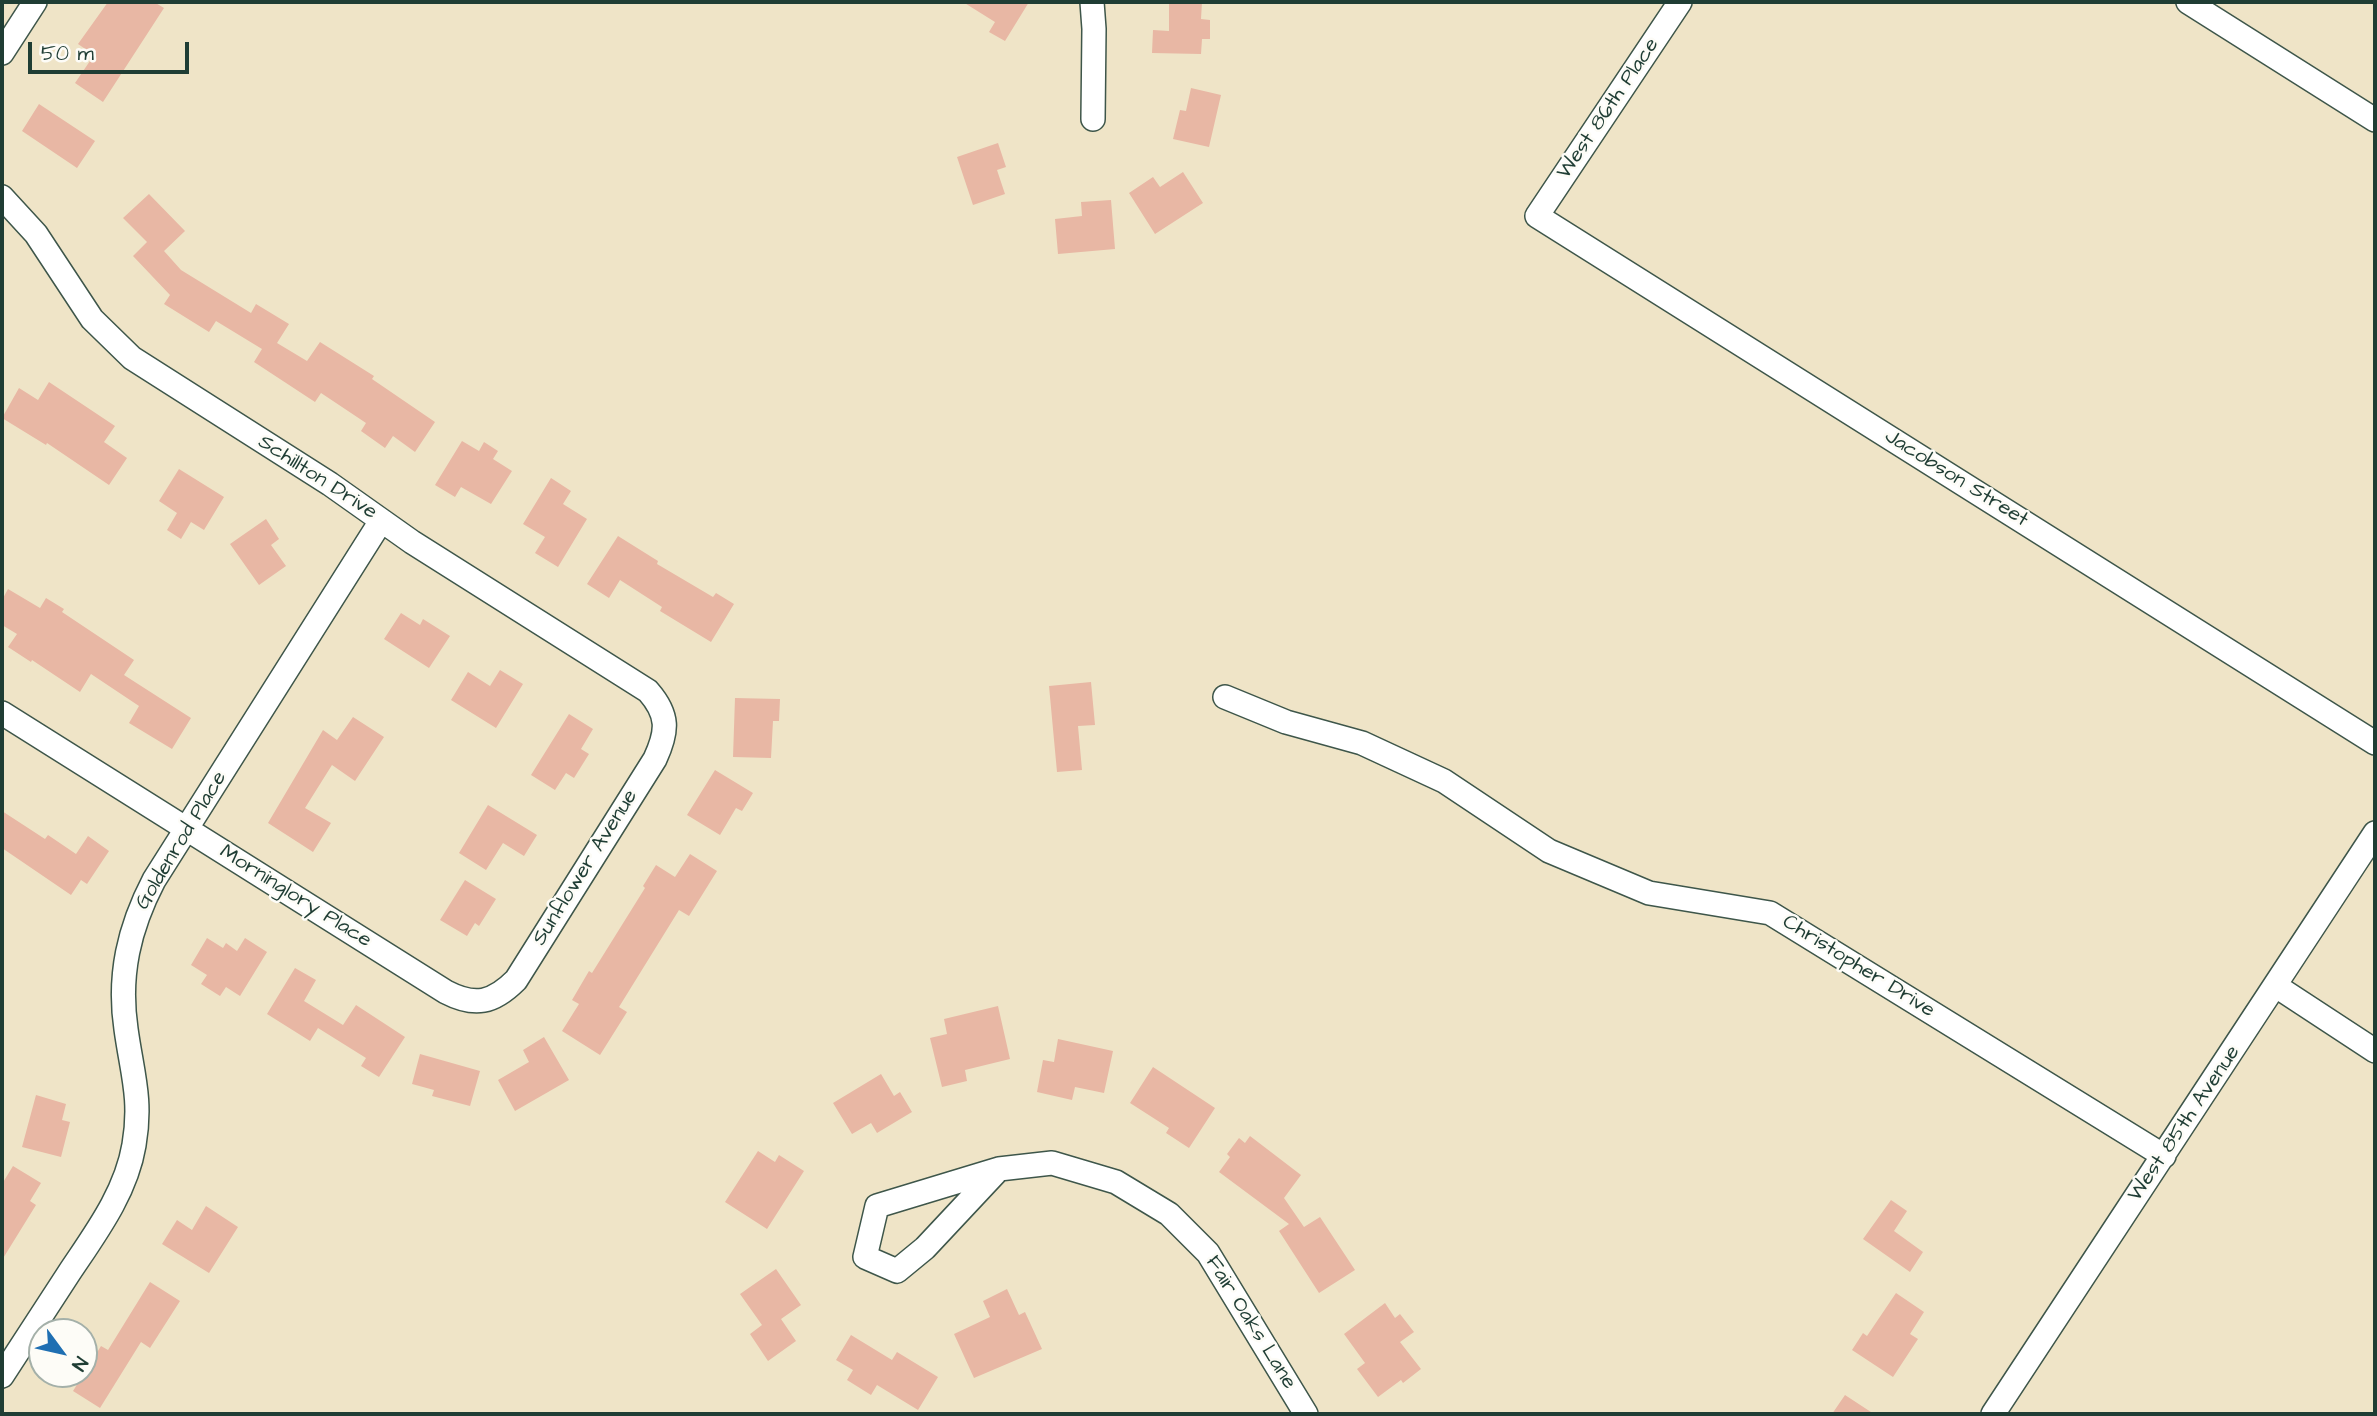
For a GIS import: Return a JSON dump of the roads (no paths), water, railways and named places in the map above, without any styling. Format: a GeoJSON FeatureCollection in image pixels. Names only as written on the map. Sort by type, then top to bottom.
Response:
{"type":"FeatureCollection","features":[{"type":"Feature","properties":{"kind":"street"},"geometry":{"type":"LineString","coordinates":[[2,52],[35,2]]}},
{"type":"Feature","properties":{"kind":"street"},"geometry":{"type":"LineString","coordinates":[[1092,2],[1093,119]]}},
{"type":"Feature","properties":{"kind":"street","name":"West 86th Place"},"geometry":{"type":"LineString","coordinates":[[1538,216],[1680,2]]}},
{"type":"Feature","properties":{"kind":"street"},"geometry":{"type":"LineString","coordinates":[[2188,2],[2375,120]]}},
{"type":"Feature","properties":{"kind":"street","name":"Schillton Drive"},"geometry":{"type":"LineString","coordinates":[[2,197],[36,234],[92,319],[132,358],[648,691],[660,704],[664,721]]}},
{"type":"Feature","properties":{"kind":"street","name":"Jacobson Street"},"geometry":{"type":"LineString","coordinates":[[1538,216],[2375,743]]}},
{"type":"Feature","properties":{"kind":"street","name":"Goldenrod Place"},"geometry":{"type":"LineString","coordinates":[[2,1376],[113,1207],[134,1148],[137,1087],[123,1006],[122,979],[127,948],[144,901],[381,521]]}},
{"type":"Feature","properties":{"kind":"street","name":"Christopher Drive"},"geometry":{"type":"LineString","coordinates":[[1225,696],[1286,722],[1374,748],[1444,781],[1549,851],[1649,893],[1770,913],[2164,1156]]}},
{"type":"Feature","properties":{"kind":"street","name":"Morninglory Place"},"geometry":{"type":"LineString","coordinates":[[2,713],[446,992],[471,1002],[485,1000]]}},
{"type":"Feature","properties":{"kind":"street","name":"Sunflower Avenue"},"geometry":{"type":"LineString","coordinates":[[485,1000],[503,993],[516,980],[655,759],[663,740],[664,721]]}},
{"type":"Feature","properties":{"kind":"street","name":"West 85th Avenue"},"geometry":{"type":"LineString","coordinates":[[1993,1414],[2375,833]]}},
{"type":"Feature","properties":{"kind":"street"},"geometry":{"type":"LineString","coordinates":[[2276,986],[2375,1051]]}},
{"type":"Feature","properties":{"kind":"street","name":"Fair Oaks Lane"},"geometry":{"type":"LineString","coordinates":[[999,1169],[925,1248],[897,1271],[865,1257],[877,1206],[999,1169],[1052,1163],[1116,1182],[1169,1214],[1208,1253],[1306,1414]]}}]}
